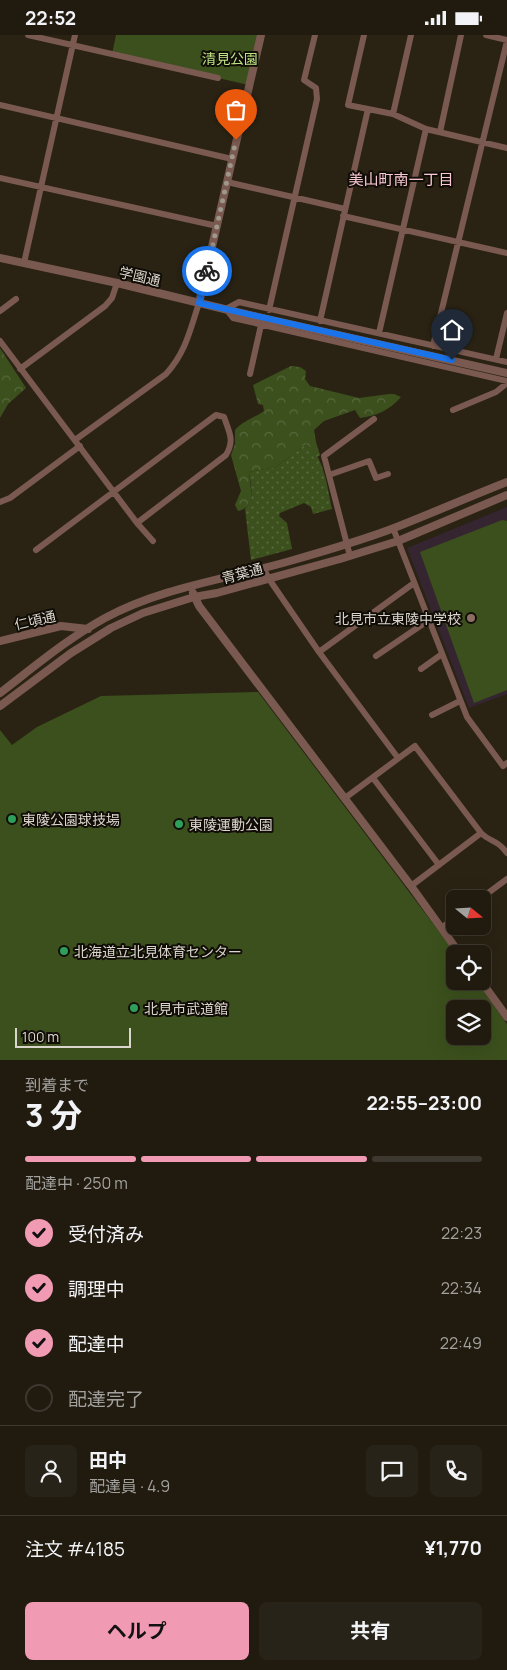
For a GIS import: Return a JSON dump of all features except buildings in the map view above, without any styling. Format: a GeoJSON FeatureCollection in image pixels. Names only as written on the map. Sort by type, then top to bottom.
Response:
{"type":"FeatureCollection","features":[{"type":"Feature","properties":{"kind":"street"},"geometry":{"type":"LineString","coordinates":[[28,35],[218,78]]}},
{"type":"Feature","properties":{"kind":"street"},"geometry":{"type":"LineString","coordinates":[[24,263],[75,35]]}},
{"type":"Feature","properties":{"kind":"street"},"geometry":{"type":"LineString","coordinates":[[0,502],[10,498],[166,374],[177,361],[185,347],[199,303],[261,35]]}},
{"type":"Feature","properties":{"kind":"street"},"geometry":{"type":"LineString","coordinates":[[269,310],[316,99],[316,88],[304,80],[315,35]]}},
{"type":"Feature","properties":{"kind":"street"},"geometry":{"type":"LineString","coordinates":[[364,35],[348,105],[392,115],[426,129],[507,148]]}},
{"type":"Feature","properties":{"kind":"street"},"geometry":{"type":"LineString","coordinates":[[392,115],[411,35]]}},
{"type":"Feature","properties":{"kind":"street"},"geometry":{"type":"LineString","coordinates":[[440,132],[460,35]]}},
{"type":"Feature","properties":{"kind":"street"},"geometry":{"type":"LineString","coordinates":[[433,346],[507,40],[486,35]]}},
{"type":"Feature","properties":{"kind":"street"},"geometry":{"type":"LineString","coordinates":[[0,105],[232,159]]}},
{"type":"Feature","properties":{"kind":"street"},"geometry":{"type":"LineString","coordinates":[[320,321],[368,109]]}},
{"type":"Feature","properties":{"kind":"street"},"geometry":{"type":"LineString","coordinates":[[379,333],[426,129]]}},
{"type":"Feature","properties":{"kind":"street"},"geometry":{"type":"LineString","coordinates":[[0,178],[217,227]]}},
{"type":"Feature","properties":{"kind":"street"},"geometry":{"type":"LineString","coordinates":[[227,182],[345,209]]}},
{"type":"Feature","properties":{"kind":"street"},"geometry":{"type":"LineString","coordinates":[[343,216],[507,253]]}},
{"type":"Feature","properties":{"kind":"street","name":"学園通"},"geometry":{"type":"LineString","coordinates":[[0,258],[117,283],[507,373]]}},
{"type":"Feature","properties":{"kind":"street"},"geometry":{"type":"LineString","coordinates":[[20,369],[105,306],[112,298],[117,283]]}},
{"type":"Feature","properties":{"kind":"street"},"geometry":{"type":"LineString","coordinates":[[0,311],[16,299]]}},
{"type":"Feature","properties":{"kind":"street"},"geometry":{"type":"LineString","coordinates":[[507,362],[239,302],[226,309],[233,318],[507,382]]}},
{"type":"Feature","properties":{"kind":"street"},"geometry":{"type":"LineString","coordinates":[[496,359],[505,334],[507,313]]}},
{"type":"Feature","properties":{"kind":"street"},"geometry":{"type":"LineString","coordinates":[[250,374],[261,325]]}},
{"type":"Feature","properties":{"kind":"street"},"geometry":{"type":"LineString","coordinates":[[0,341],[137,523],[153,541]]}},
{"type":"Feature","properties":{"kind":"street"},"geometry":{"type":"LineString","coordinates":[[453,410],[496,392],[507,382]]}},
{"type":"Feature","properties":{"kind":"street"},"geometry":{"type":"LineString","coordinates":[[36,551],[216,415],[224,417],[231,438],[230,447],[226,455],[137,523]]}},
{"type":"Feature","properties":{"kind":"street"},"geometry":{"type":"LineString","coordinates":[[350,556],[324,456],[374,419]]}},
{"type":"Feature","properties":{"kind":"street"},"geometry":{"type":"LineString","coordinates":[[329,475],[369,461],[376,478],[388,474]]}},
{"type":"Feature","properties":{"kind":"street","name":"青葉通"},"geometry":{"type":"LineString","coordinates":[[0,693],[64,643],[105,619],[140,602],[190,587],[264,569],[346,544],[393,528],[507,482]]}},
{"type":"Feature","properties":{"kind":"street","name":"青葉通"},"geometry":{"type":"LineString","coordinates":[[0,706],[71,653],[105,632],[143,613],[194,597],[269,579],[398,541],[507,495]]}},
{"type":"Feature","properties":{"kind":"street"},"geometry":{"type":"LineString","coordinates":[[393,528],[467,717],[503,766],[507,763]]}},
{"type":"Feature","properties":{"kind":"street"},"geometry":{"type":"LineString","coordinates":[[264,569],[319,653],[398,758]]}},
{"type":"Feature","properties":{"kind":"street"},"geometry":{"type":"LineString","coordinates":[[319,653],[414,583]]}},
{"type":"Feature","properties":{"kind":"street"},"geometry":{"type":"LineString","coordinates":[[190,587],[205,614],[411,886],[453,945]]}},
{"type":"Feature","properties":{"kind":"street"},"geometry":{"type":"LineString","coordinates":[[376,656],[429,619]]}},
{"type":"Feature","properties":{"kind":"street","name":"仁頃通"},"geometry":{"type":"LineString","coordinates":[[0,641],[61,626],[105,632]]}},
{"type":"Feature","properties":{"kind":"street"},"geometry":{"type":"LineString","coordinates":[[421,669],[442,654]]}},
{"type":"Feature","properties":{"kind":"street"},"geometry":{"type":"LineString","coordinates":[[432,715],[460,701]]}},
{"type":"Feature","properties":{"kind":"street"},"geometry":{"type":"LineString","coordinates":[[345,798],[415,746],[481,833],[486,838],[500,843],[507,853]]}},
{"type":"Feature","properties":{"kind":"street"},"geometry":{"type":"LineString","coordinates":[[373,778],[439,865]]}},
{"type":"Feature","properties":{"kind":"street"},"geometry":{"type":"LineString","coordinates":[[411,886],[481,833]]}},
{"type":"Feature","properties":{"kind":"street"},"geometry":{"type":"LineString","coordinates":[[491,891],[507,879]]}},
{"type":"Feature","properties":{"kind":"street"},"geometry":{"type":"LineString","coordinates":[[441,929],[446,925]]}},
{"type":"Feature","properties":{"kind":"street"},"geometry":{"type":"LineString","coordinates":[[488,990],[507,1017]]}},
{"type":"Feature","properties":{"kind":"shaded area","name":"北見市立東陵中学校"},"geometry":{"type":"Polygon","coordinates":[[[507,507],[507,694],[469,708],[407,548],[507,507]]]}},
{"type":"Feature","properties":{"kind":"green space","name":"清見公園"},"geometry":{"type":"Polygon","coordinates":[[[116,35],[261,35],[249,85],[112,54],[116,35]]]}},
{"type":"Feature","properties":{"kind":"green space"},"geometry":{"type":"Polygon","coordinates":[[[0,348],[26,388],[8,404],[0,418],[0,348]]]}},
{"type":"Feature","properties":{"kind":"green space"},"geometry":{"type":"Polygon","coordinates":[[[291,366],[300,367],[306,371],[305,379],[310,386],[359,398],[389,394],[401,397],[387,409],[372,416],[360,418],[355,410],[324,421],[314,430],[320,455],[317,457],[306,444],[276,467],[249,472],[251,501],[244,509],[238,511],[235,505],[241,491],[231,455],[235,444],[235,430],[264,411],[263,405],[258,404],[253,385],[291,366]]]}},
{"type":"Feature","properties":{"kind":"green space"},"geometry":{"type":"Polygon","coordinates":[[[306,444],[312,449],[321,464],[332,509],[313,514],[311,507],[304,503],[280,513],[279,516],[287,523],[292,549],[251,560],[245,509],[251,496],[249,472],[276,467],[306,444]]]}},
{"type":"Feature","properties":{"kind":"green space","name":"北見市立東陵中学校"},"geometry":{"type":"Polygon","coordinates":[[[502,520],[507,521],[507,690],[474,703],[420,552],[502,520]]]}},
{"type":"Feature","properties":{"kind":"green space","name":"東陵運動公園"},"geometry":{"type":"Polygon","coordinates":[[[258,692],[449,945],[446,945],[446,990],[482,990],[490,1000],[446,1000],[446,1045],[491,1045],[491,1002],[507,1024],[507,1060],[0,1060],[0,730],[12,745],[37,727],[101,696],[258,692]]]}},
{"type":"Feature","properties":{"kind":"way so far"},"geometry":{"type":"LineString","coordinates":[[207,271],[236,140]]}},
{"type":"Feature","properties":{"kind":"place","name":"北見市立東陵中学校"},"geometry":{"type":"Point","coordinates":[471,618]}},
{"type":"Feature","properties":{"kind":"place","name":"東陵公園球技場"},"geometry":{"type":"Point","coordinates":[12,819]}},
{"type":"Feature","properties":{"kind":"place","name":"東陵運動公園"},"geometry":{"type":"Point","coordinates":[179,824]}},
{"type":"Feature","properties":{"kind":"place","name":"北海道立北見体育センター"},"geometry":{"type":"Point","coordinates":[64,951]}},
{"type":"Feature","properties":{"kind":"place","name":"北見市武道館"},"geometry":{"type":"Point","coordinates":[134,1008]}},
{"type":"Feature","properties":{"kind":"district","name":"美山町南一丁目"},"geometry":{"type":"Point","coordinates":[401,179]}},
{"type":"Feature","properties":{"kind":"route"},"geometry":{"type":"LineString","coordinates":[[207,271],[199,303],[452,360]]}}]}
